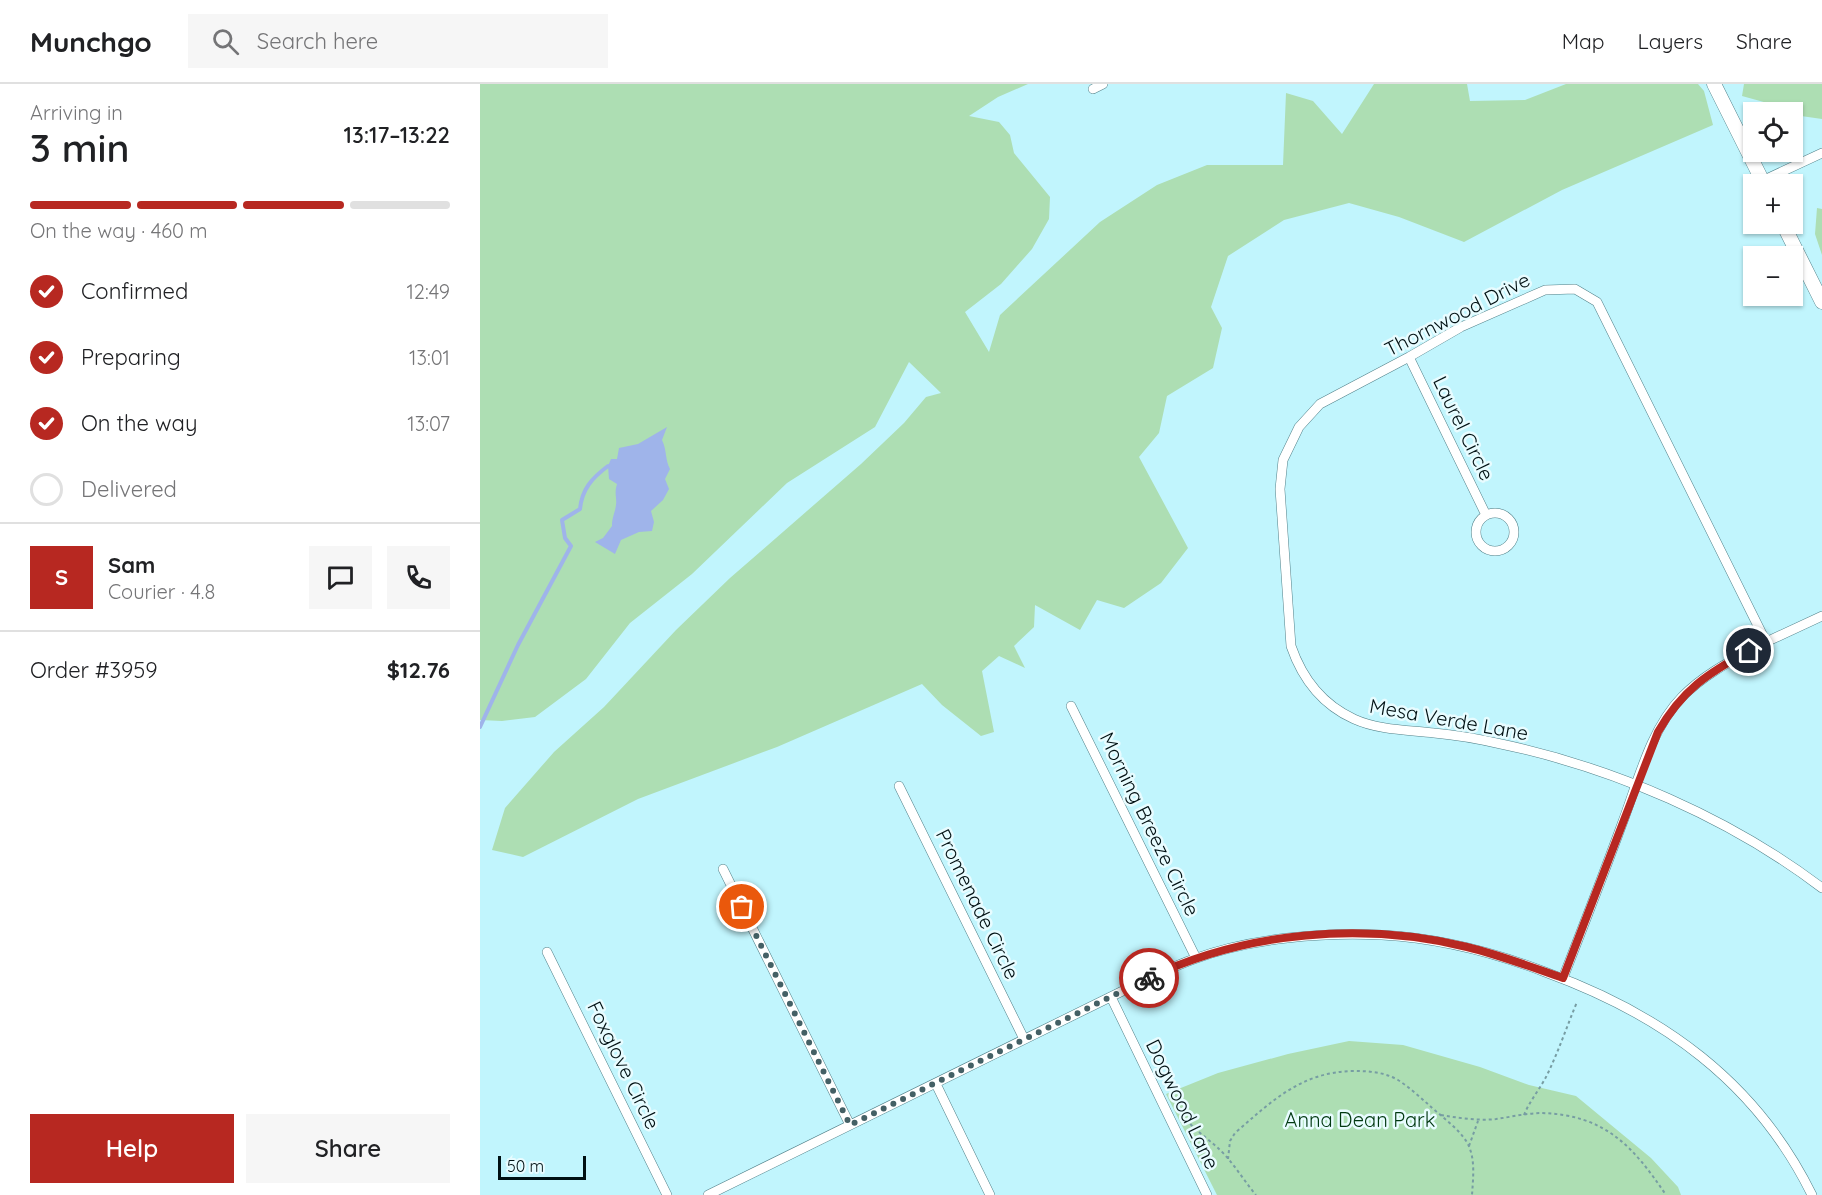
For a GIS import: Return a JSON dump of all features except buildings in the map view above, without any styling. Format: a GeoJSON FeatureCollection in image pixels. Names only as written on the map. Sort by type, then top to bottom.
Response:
{"type":"FeatureCollection","features":[{"type":"Feature","properties":{"kind":"street"},"geometry":{"type":"LineString","coordinates":[[1093,89],[1103,84]]}},
{"type":"Feature","properties":{"kind":"street"},"geometry":{"type":"LineString","coordinates":[[1714,84],[1759,174]]}},
{"type":"Feature","properties":{"kind":"street"},"geometry":{"type":"LineString","coordinates":[[1781,174],[1822,153]]}},
{"type":"Feature","properties":{"kind":"street"},"geometry":{"type":"LineString","coordinates":[[1787,234],[1822,302]]}},
{"type":"Feature","properties":{"kind":"street","name":"Thornwood Drive"},"geometry":{"type":"LineString","coordinates":[[1291,646],[1280,489],[1283,460],[1299,427],[1320,404],[1461,327],[1545,290],[1575,289],[1597,302],[1766,642]]}},
{"type":"Feature","properties":{"kind":"street","name":"Laurel Circle"},"geometry":{"type":"LineString","coordinates":[[1409,357],[1486,515]]}},
{"type":"Feature","properties":{"kind":"street"},"geometry":{"type":"LineString","coordinates":[[1492,513],[1504,516],[1512,525],[1514,531],[1510,543],[1501,550],[1488,550],[1478,542],[1476,536],[1478,524],[1486,515],[1492,513]]}},
{"type":"Feature","properties":{"kind":"street"},"geometry":{"type":"LineString","coordinates":[[1563,978],[1658,732],[1683,696],[1715,669],[1822,616]]}},
{"type":"Feature","properties":{"kind":"street","name":"Mesa Verde Lane"},"geometry":{"type":"LineString","coordinates":[[1291,646],[1298,665],[1316,693],[1353,719],[1377,726],[1461,736],[1566,760],[1694,809],[1755,842],[1822,888]]}},
{"type":"Feature","properties":{"kind":"street","name":"Morning Breeze Circle"},"geometry":{"type":"LineString","coordinates":[[1071,706],[1196,958]]}},
{"type":"Feature","properties":{"kind":"street","name":"Promenade Circle"},"geometry":{"type":"LineString","coordinates":[[899,786],[1024,1039]]}},
{"type":"Feature","properties":{"kind":"street"},"geometry":{"type":"LineString","coordinates":[[723,869],[850,1125]]}},
{"type":"Feature","properties":{"kind":"street"},"geometry":{"type":"LineString","coordinates":[[708,1195],[1024,1039],[1196,958],[1275,940],[1311,936],[1382,935],[1414,938],[1495,954],[1563,978],[1612,999],[1652,1020],[1717,1068],[1769,1125],[1787,1150],[1812,1195]]}},
{"type":"Feature","properties":{"kind":"street","name":"Foxglove Circle"},"geometry":{"type":"LineString","coordinates":[[546,952],[668,1195]]}},
{"type":"Feature","properties":{"kind":"street","name":"Dogwood Lane"},"geometry":{"type":"LineString","coordinates":[[1111,997],[1207,1195]]}},
{"type":"Feature","properties":{"kind":"street"},"geometry":{"type":"LineString","coordinates":[[936,1083],[990,1195]]}},
{"type":"Feature","properties":{"kind":"path"},"geometry":{"type":"LineString","coordinates":[[1524,1115],[1548,1074],[1576,1002]]}},
{"type":"Feature","properties":{"kind":"path"},"geometry":{"type":"LineString","coordinates":[[1228,1159],[1230,1141],[1235,1133],[1274,1100],[1299,1084],[1315,1076],[1337,1071],[1383,1074],[1406,1086],[1441,1115],[1453,1126],[1468,1146],[1473,1169],[1472,1195]]}},
{"type":"Feature","properties":{"kind":"path"},"geometry":{"type":"LineString","coordinates":[[1174,1100],[1179,1112],[1190,1127],[1228,1159],[1256,1195]]}},
{"type":"Feature","properties":{"kind":"path"},"geometry":{"type":"LineString","coordinates":[[1441,1115],[1478,1120],[1540,1113],[1588,1120],[1606,1128],[1635,1153],[1666,1195]]}},
{"type":"Feature","properties":{"kind":"path"},"geometry":{"type":"LineString","coordinates":[[1468,1146],[1478,1120]]}},
{"type":"Feature","properties":{"kind":"green space"},"geometry":{"type":"Polygon","coordinates":[[[480,84],[1028,84],[998,97],[969,116],[999,122],[1010,135],[1014,153],[1050,197],[1049,219],[1032,249],[1001,284],[965,312],[989,352],[1000,315],[1100,222],[1157,185],[1207,165],[1283,165],[1286,93],[1313,101],[1342,134],[1374,84],[1467,84],[1470,101],[1525,100],[1566,84],[1698,84],[1704,91],[1713,125],[1562,190],[1464,242],[1399,217],[1349,203],[1284,220],[1228,256],[1211,307],[1222,328],[1213,368],[1167,396],[1159,433],[1139,457],[1188,548],[1161,583],[1124,608],[1097,600],[1080,630],[1035,605],[1034,627],[1014,646],[1025,668],[999,656],[982,671],[994,732],[981,736],[942,705],[922,684],[777,747],[638,799],[523,857],[492,850],[505,808],[554,752],[604,707],[676,630],[730,578],[861,464],[904,423],[926,397],[941,393],[909,362],[875,427],[787,483],[692,574],[630,623],[586,679],[535,717],[502,721],[480,720],[480,84]]]}},
{"type":"Feature","properties":{"kind":"green space"},"geometry":{"type":"Polygon","coordinates":[[[1744,84],[1822,84],[1822,119],[1803,116],[1803,102],[1764,102],[1742,96],[1744,84]]]}},
{"type":"Feature","properties":{"kind":"green space"},"geometry":{"type":"Polygon","coordinates":[[[1817,208],[1822,209],[1822,255],[1815,234],[1817,208]]]}},
{"type":"Feature","properties":{"kind":"green space","name":"Anna Dean Park"},"geometry":{"type":"Polygon","coordinates":[[[1349,1041],[1403,1045],[1480,1067],[1529,1085],[1576,1096],[1651,1158],[1678,1187],[1681,1195],[1217,1195],[1166,1094],[1218,1073],[1288,1054],[1349,1041]]]}},
{"type":"Feature","properties":{"kind":"water"},"geometry":{"type":"Polygon","coordinates":[[[667,427],[662,440],[670,469],[665,479],[669,489],[663,500],[651,511],[654,522],[652,531],[639,532],[621,540],[615,554],[595,542],[603,538],[612,526],[616,508],[617,484],[609,479],[608,466],[611,459],[617,459],[619,448],[638,444],[667,427]]]}},
{"type":"Feature","properties":{"kind":"waterway"},"geometry":{"type":"LineString","coordinates":[[480,727],[518,645],[571,546],[565,538],[562,520],[580,509],[589,484],[608,466]]}},
{"type":"Feature","properties":{"kind":"way so far"},"geometry":{"type":"LineString","coordinates":[[742,907],[850,1125],[1149,978]]}},
{"type":"Feature","properties":{"kind":"route"},"geometry":{"type":"LineString","coordinates":[[1149,978],[1196,958],[1224,950],[1275,940],[1358,934],[1404,936],[1444,942],[1495,954],[1563,978],[1658,732],[1683,696],[1715,669],[1749,651]]}}]}
